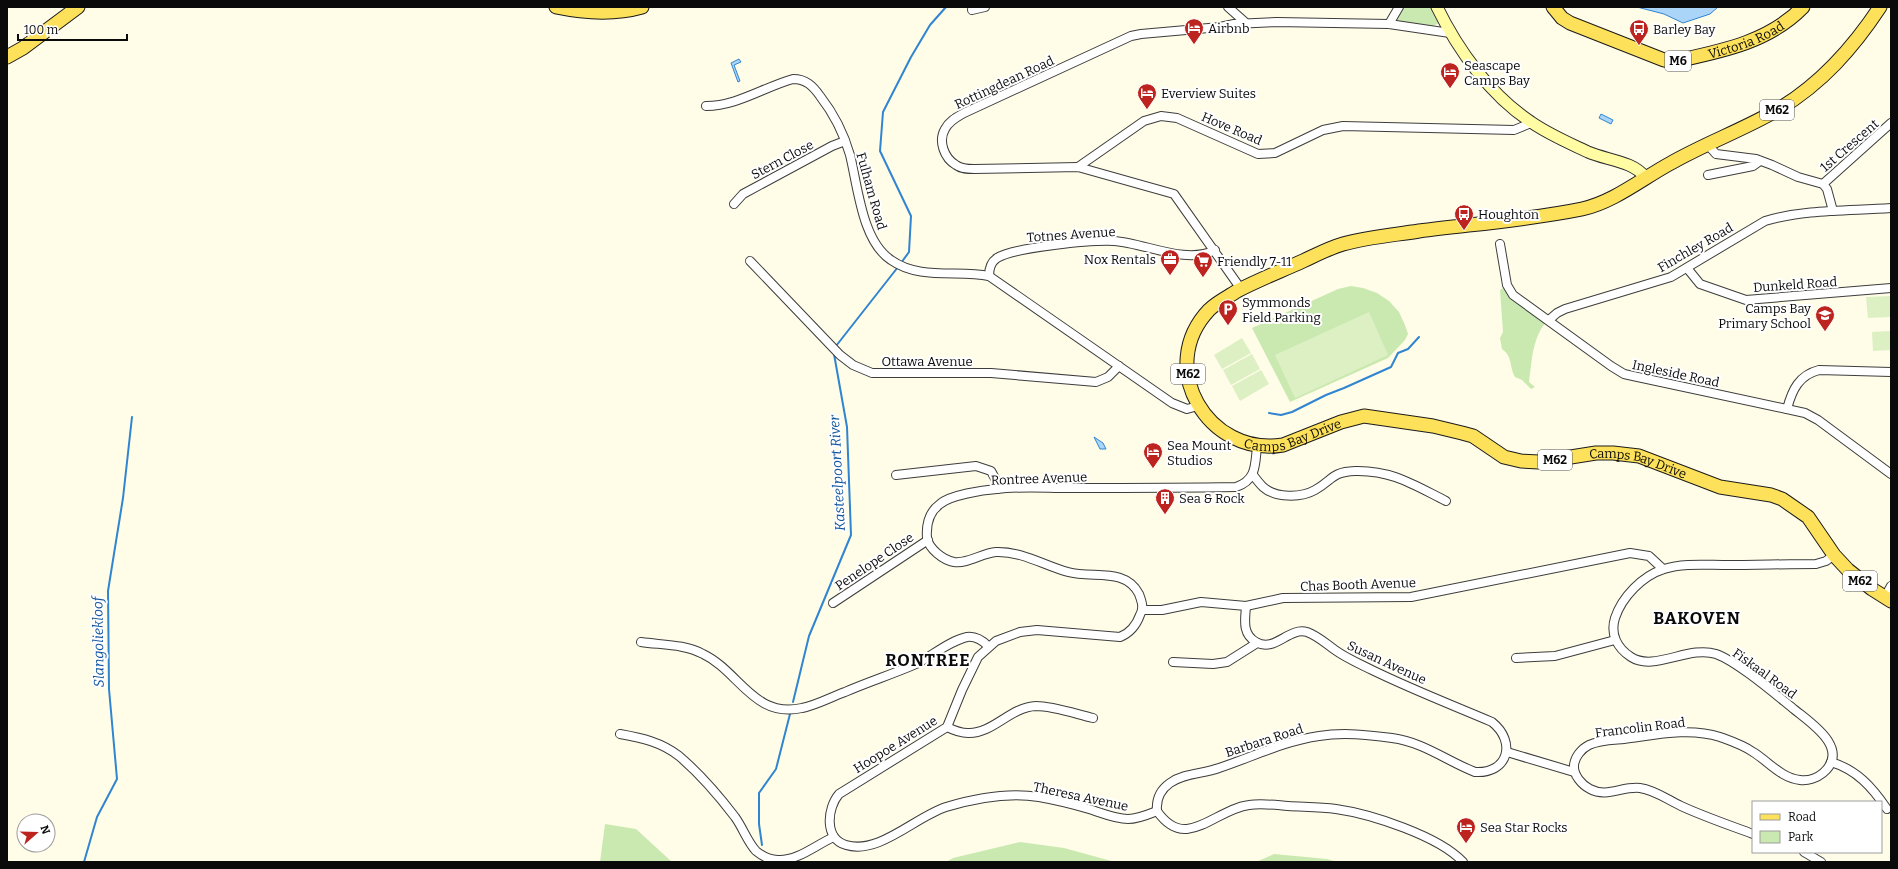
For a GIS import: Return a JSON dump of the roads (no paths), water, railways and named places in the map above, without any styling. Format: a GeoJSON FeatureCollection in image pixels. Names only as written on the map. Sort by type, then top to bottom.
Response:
{"type":"FeatureCollection","features":[{"type":"Feature","properties":{"kind":"main road"},"geometry":{"type":"LineString","coordinates":[[7,57],[23,48],[78,7]]}},
{"type":"Feature","properties":{"kind":"main road"},"geometry":{"type":"LineString","coordinates":[[556,7],[592,12],[624,12],[642,7]]}},
{"type":"Feature","properties":{"kind":"main road","name":"Victoria Road"},"geometry":{"type":"LineString","coordinates":[[1553,7],[1562,18],[1570,23],[1664,60],[1676,61],[1759,39],[1790,19],[1803,7]]}},
{"type":"Feature","properties":{"kind":"main road","name":"Camps Bay Drive"},"geometry":{"type":"LineString","coordinates":[[1880,7],[1862,35],[1845,55],[1811,86],[1778,109],[1645,177],[1602,203],[1583,209],[1380,237],[1342,245],[1241,289],[1219,302],[1209,310],[1200,322],[1188,353],[1188,374],[1190,385],[1198,406],[1207,418],[1226,434],[1236,440],[1257,446],[1273,447],[1291,443],[1341,422],[1364,416],[1433,426],[1473,436],[1504,456],[1520,461],[1539,462],[1596,453],[1639,456],[1720,487],[1770,495],[1782,499],[1808,517],[1834,554],[1856,577],[1889,595]]}},
{"type":"Feature","properties":{"kind":"street"},"geometry":{"type":"LineString","coordinates":[[972,10],[985,7]]}},
{"type":"Feature","properties":{"kind":"street"},"geometry":{"type":"LineString","coordinates":[[1228,7],[1246,23]]}},
{"type":"Feature","properties":{"kind":"street"},"geometry":{"type":"LineString","coordinates":[[1389,24],[1398,7]]}},
{"type":"Feature","properties":{"kind":"street"},"geometry":{"type":"LineString","coordinates":[[1437,7],[1450,33],[1480,75],[1497,93],[1531,122],[1592,154],[1636,168],[1645,177]]}},
{"type":"Feature","properties":{"kind":"street","name":"Rottingdean Road"},"geometry":{"type":"LineString","coordinates":[[1241,289],[1215,250],[1174,194],[1078,167],[961,168],[952,162],[944,151],[942,134],[949,123],[964,113],[1131,36],[1246,23],[1389,24],[1450,33]]}},
{"type":"Feature","properties":{"kind":"street","name":"Fulham Road"},"geometry":{"type":"LineString","coordinates":[[706,106],[717,106],[728,103],[788,81],[799,79],[809,83],[822,98],[838,123],[845,141],[869,230],[876,245],[885,255],[897,264],[917,271],[989,276],[1172,403],[1182,408],[1198,406]]}},
{"type":"Feature","properties":{"kind":"street","name":"Hove Road"},"geometry":{"type":"LineString","coordinates":[[1078,167],[1144,121],[1162,116],[1177,118],[1258,154],[1275,153],[1323,130],[1343,126],[1514,130],[1531,122]]}},
{"type":"Feature","properties":{"kind":"street","name":"1st Crescent"},"geometry":{"type":"LineString","coordinates":[[1823,184],[1891,123]]}},
{"type":"Feature","properties":{"kind":"street","name":"Stern Close"},"geometry":{"type":"LineString","coordinates":[[734,204],[743,194],[832,146],[845,141]]}},
{"type":"Feature","properties":{"kind":"street","name":"1st Crescent"},"geometry":{"type":"LineString","coordinates":[[1707,144],[1716,154],[1760,160],[1798,177],[1823,184],[1827,189],[1833,211]]}},
{"type":"Feature","properties":{"kind":"street"},"geometry":{"type":"LineString","coordinates":[[1708,175],[1753,166],[1760,160]]}},
{"type":"Feature","properties":{"kind":"street","name":"Finchley Road"},"geometry":{"type":"LineString","coordinates":[[1549,320],[1557,313],[1565,309],[1660,281],[1687,268],[1765,221],[1782,217],[1833,211],[1891,208]]}},
{"type":"Feature","properties":{"kind":"street","name":"Totnes Avenue"},"geometry":{"type":"LineString","coordinates":[[989,276],[991,264],[996,259],[1021,250],[1100,241],[1125,243],[1189,256],[1201,255],[1215,250]]}},
{"type":"Feature","properties":{"kind":"street","name":"Ingleside Road"},"geometry":{"type":"LineString","coordinates":[[1500,244],[1509,290],[1513,295],[1624,374],[1805,413],[1818,420],[1891,474]]}},
{"type":"Feature","properties":{"kind":"street","name":"Ottawa Avenue"},"geometry":{"type":"LineString","coordinates":[[750,261],[844,358],[853,366],[872,372],[991,373],[1096,382],[1108,377],[1119,366]]}},
{"type":"Feature","properties":{"kind":"street","name":"Dunkeld Road"},"geometry":{"type":"LineString","coordinates":[[1687,268],[1700,284],[1746,300],[1891,288]]}},
{"type":"Feature","properties":{"kind":"street"},"geometry":{"type":"LineString","coordinates":[[1787,408],[1797,383],[1808,373],[1819,370],[1891,372]]}},
{"type":"Feature","properties":{"kind":"street"},"geometry":{"type":"LineString","coordinates":[[1257,446],[1253,475],[1264,488],[1275,492],[1296,496],[1316,490],[1338,472],[1371,471],[1391,474],[1446,501]]}},
{"type":"Feature","properties":{"kind":"street"},"geometry":{"type":"LineString","coordinates":[[896,475],[976,466],[992,471],[997,482],[997,489]]}},
{"type":"Feature","properties":{"kind":"street","name":"Rontree Avenue"},"geometry":{"type":"LineString","coordinates":[[928,540],[929,518],[940,503],[948,499],[997,489],[1236,487],[1245,483],[1253,475]]}},
{"type":"Feature","properties":{"kind":"street"},"geometry":{"type":"LineString","coordinates":[[641,642],[685,648],[702,653],[715,660],[757,700],[773,707],[791,710],[807,706],[916,664],[961,639],[970,637],[975,638],[988,646],[1013,634],[1037,630],[1120,637],[1130,632],[1138,621],[1143,610],[1141,599],[1136,588],[1124,578],[1118,576],[1069,573],[1020,555],[995,552],[961,562],[953,562],[940,556],[928,540]]}},
{"type":"Feature","properties":{"kind":"street","name":"Penelope Close"},"geometry":{"type":"LineString","coordinates":[[834,603],[928,540]]}},
{"type":"Feature","properties":{"kind":"street","name":"Chas Booth Avenue"},"geometry":{"type":"LineString","coordinates":[[1143,610],[1162,610],[1201,602],[1246,606],[1283,598],[1411,597],[1630,554],[1648,556],[1663,569]]}},
{"type":"Feature","properties":{"kind":"street"},"geometry":{"type":"LineString","coordinates":[[1516,658],[1555,656],[1615,640],[1614,624],[1622,602],[1632,590],[1663,569],[1692,565],[1816,564],[1826,561],[1834,554]]}},
{"type":"Feature","properties":{"kind":"street"},"geometry":{"type":"LineString","coordinates":[[1172,662],[1213,664],[1227,662],[1257,643],[1247,634],[1245,628],[1246,606]]}},
{"type":"Feature","properties":{"kind":"street","name":"Susan Avenue"},"geometry":{"type":"LineString","coordinates":[[1257,643],[1265,645],[1274,644],[1295,633],[1304,632],[1312,634],[1321,638],[1336,650],[1372,670],[1492,722],[1498,727],[1506,739],[1508,752]]}},
{"type":"Feature","properties":{"kind":"street","name":"Fiskaal Road"},"geometry":{"type":"LineString","coordinates":[[1615,640],[1622,650],[1639,661],[1650,662],[1704,652],[1716,654],[1726,659],[1766,687],[1821,730],[1831,746],[1831,762]]}},
{"type":"Feature","properties":{"kind":"street","name":"Hoopoe Avenue"},"geometry":{"type":"LineString","coordinates":[[834,837],[831,831],[831,816],[834,800],[839,794],[947,727],[970,672],[978,657],[988,646]]}},
{"type":"Feature","properties":{"kind":"street"},"geometry":{"type":"LineString","coordinates":[[947,727],[964,733],[976,732],[988,728],[1017,711],[1036,706],[1093,718]]}},
{"type":"Feature","properties":{"kind":"street","name":"Francolin Road"},"geometry":{"type":"LineString","coordinates":[[1574,772],[1574,764],[1577,757],[1588,746],[1608,741],[1681,732],[1707,734],[1745,747],[1787,777],[1797,780],[1807,780],[1817,777],[1826,770],[1831,762]]}},
{"type":"Feature","properties":{"kind":"street"},"geometry":{"type":"LineString","coordinates":[[620,734],[657,742],[679,756],[734,816],[751,845],[760,854],[767,858],[778,860],[790,859],[834,837]]}},
{"type":"Feature","properties":{"kind":"street","name":"Barbara Road"},"geometry":{"type":"LineString","coordinates":[[1157,811],[1156,804],[1164,788],[1178,778],[1217,769],[1284,744],[1318,736],[1350,734],[1394,738],[1422,746],[1475,772],[1482,773],[1495,768],[1508,752]]}},
{"type":"Feature","properties":{"kind":"street"},"geometry":{"type":"LineString","coordinates":[[1508,752],[1574,772],[1584,785],[1599,793],[1642,788],[1652,791],[1703,815],[1752,834]]}},
{"type":"Feature","properties":{"kind":"street"},"geometry":{"type":"LineString","coordinates":[[1831,762],[1856,773],[1866,781],[1881,801]]}},
{"type":"Feature","properties":{"kind":"street","name":"Theresa Avenue"},"geometry":{"type":"LineString","coordinates":[[834,837],[847,845],[872,845],[885,840],[928,814],[944,808],[979,799],[1006,796],[1037,797],[1055,800],[1119,818],[1137,818],[1157,811]]}},
{"type":"Feature","properties":{"kind":"street"},"geometry":{"type":"LineString","coordinates":[[1882,802],[1887,809]]}},
{"type":"Feature","properties":{"kind":"street"},"geometry":{"type":"LineString","coordinates":[[1157,811],[1170,825],[1186,829],[1194,828],[1226,812],[1249,805],[1337,809],[1378,819],[1423,836],[1444,846],[1463,862]]}},
{"type":"Feature","properties":{"kind":"street"},"geometry":{"type":"LineString","coordinates":[[1806,853],[1821,862]]}},
{"type":"Feature","properties":{"kind":"water"},"geometry":{"type":"Polygon","coordinates":[[[1637,7],[1718,7],[1710,14],[1683,23],[1664,14],[1637,7]]]}},
{"type":"Feature","properties":{"kind":"water"},"geometry":{"type":"Polygon","coordinates":[[[739,59],[741,62],[734,65],[740,81],[738,82],[731,63],[739,59]]]}},
{"type":"Feature","properties":{"kind":"water"},"geometry":{"type":"Polygon","coordinates":[[[1601,114],[1613,120],[1611,124],[1599,118],[1601,114]]]}},
{"type":"Feature","properties":{"kind":"water"},"geometry":{"type":"Polygon","coordinates":[[[1094,437],[1103,443],[1106,449],[1100,449],[1094,437]]]}},
{"type":"Feature","properties":{"kind":"waterway","name":"Kasteelpoort River"},"geometry":{"type":"LineString","coordinates":[[901,263],[909,252],[911,216],[880,151],[883,112],[911,57],[930,25],[946,7]]}},
{"type":"Feature","properties":{"kind":"waterway","name":"Kasteelpoort River"},"geometry":{"type":"LineString","coordinates":[[836,346],[898,267]]}},
{"type":"Feature","properties":{"kind":"waterway"},"geometry":{"type":"LineString","coordinates":[[1269,413],[1281,415],[1292,412],[1326,395],[1391,367],[1398,353],[1408,349],[1419,337]]}},
{"type":"Feature","properties":{"kind":"waterway","name":"Kasteelpoort River"},"geometry":{"type":"LineString","coordinates":[[793,702],[809,636],[851,535],[847,427],[834,354]]}},
{"type":"Feature","properties":{"kind":"waterway","name":"Slangoliekloof"},"geometry":{"type":"LineString","coordinates":[[84,862],[97,817],[117,779],[109,689],[108,591],[123,498],[132,417]]}},
{"type":"Feature","properties":{"kind":"waterway","name":"Kasteelpoort River"},"geometry":{"type":"LineString","coordinates":[[762,845],[759,824],[759,793],[776,769],[790,714]]}},
{"type":"Feature","properties":{"kind":"place","name":"Airbnb"},"geometry":{"type":"Point","coordinates":[1194,45]}},
{"type":"Feature","properties":{"kind":"place","name":"Barley Bay"},"geometry":{"type":"Point","coordinates":[1639,46]}},
{"type":"Feature","properties":{"kind":"place","name":"Seascape Camps Bay"},"geometry":{"type":"Point","coordinates":[1450,89]}},
{"type":"Feature","properties":{"kind":"place","name":"Everview Suites"},"geometry":{"type":"Point","coordinates":[1147,110]}},
{"type":"Feature","properties":{"kind":"place","name":"Houghton"},"geometry":{"type":"Point","coordinates":[1464,231]}},
{"type":"Feature","properties":{"kind":"place","name":"Nox Rentals"},"geometry":{"type":"Point","coordinates":[1170,276]}},
{"type":"Feature","properties":{"kind":"place","name":"Friendly 7-11"},"geometry":{"type":"Point","coordinates":[1203,278]}},
{"type":"Feature","properties":{"kind":"place","name":"Symmonds Field Parking"},"geometry":{"type":"Point","coordinates":[1228,326]}},
{"type":"Feature","properties":{"kind":"place","name":"Camps Bay Primary School"},"geometry":{"type":"Point","coordinates":[1825,332]}},
{"type":"Feature","properties":{"kind":"place","name":"Sea Mount Studios"},"geometry":{"type":"Point","coordinates":[1153,469]}},
{"type":"Feature","properties":{"kind":"place","name":"Sea & Rock"},"geometry":{"type":"Point","coordinates":[1165,515]}},
{"type":"Feature","properties":{"kind":"place","name":"Sea Star Rocks"},"geometry":{"type":"Point","coordinates":[1466,844]}},
{"type":"Feature","properties":{"kind":"district","name":"BAKOVEN"},"geometry":{"type":"Point","coordinates":[1697,618]}},
{"type":"Feature","properties":{"kind":"district","name":"RONTREE"},"geometry":{"type":"Point","coordinates":[928,660]}}]}
